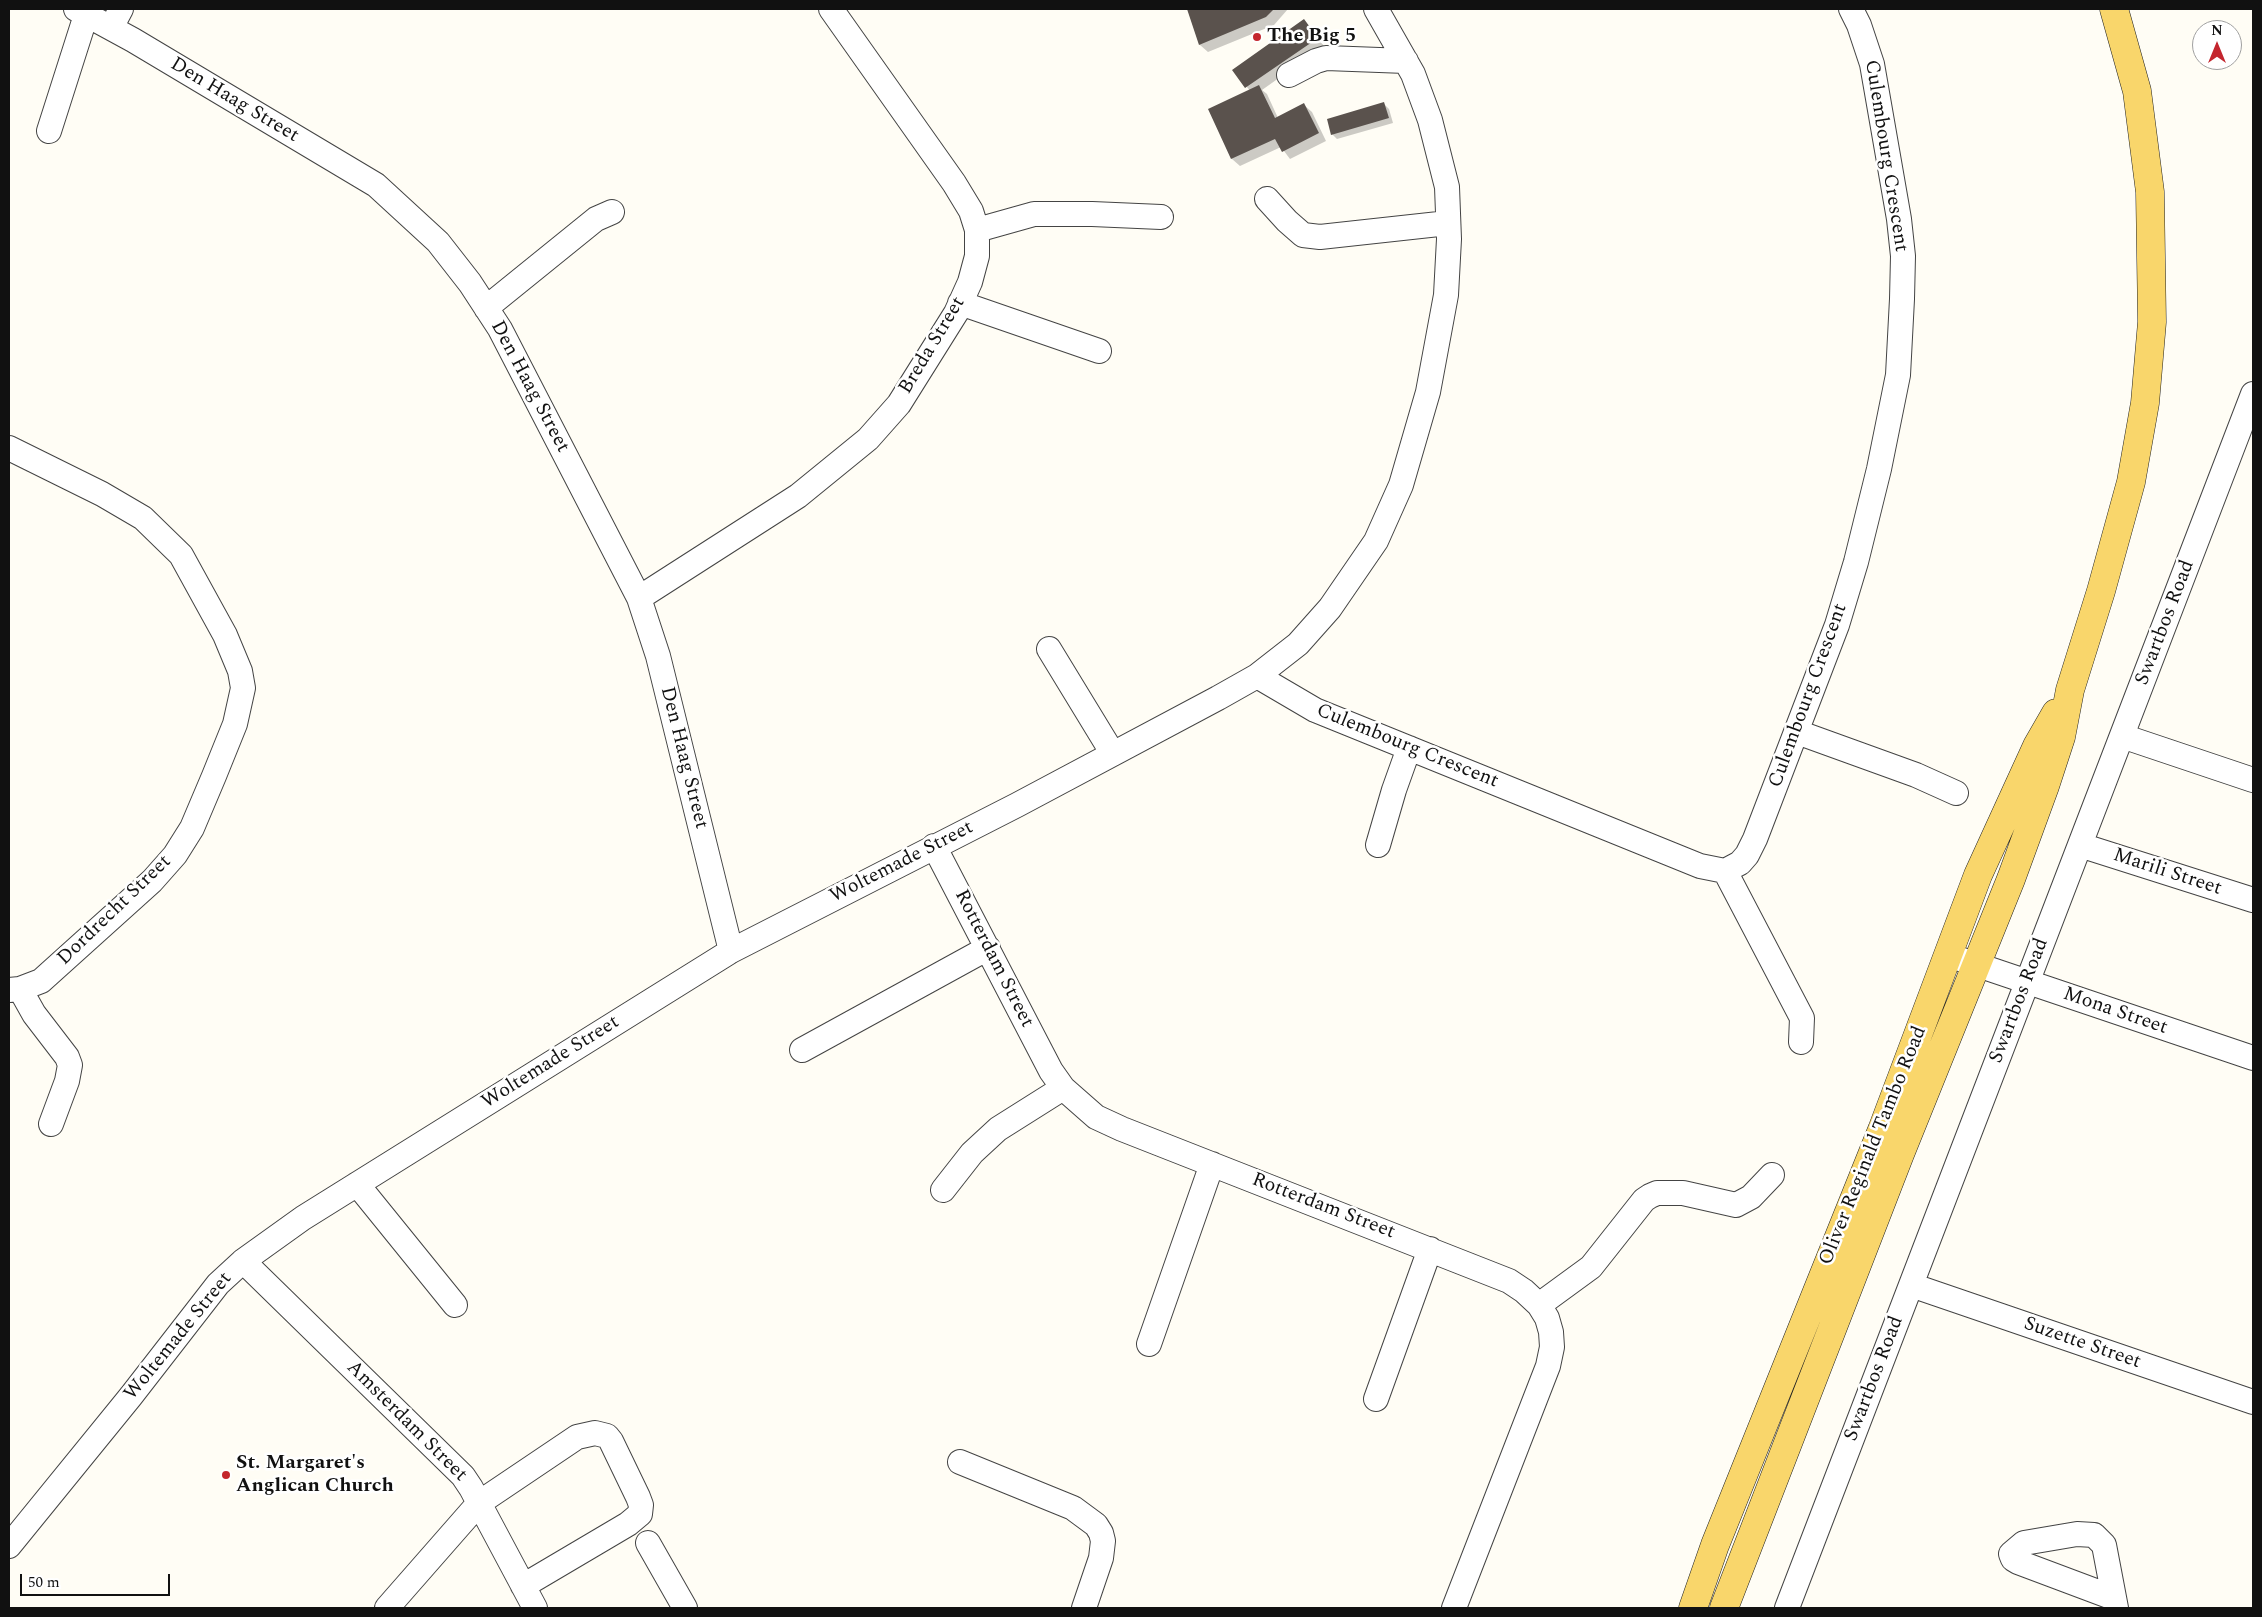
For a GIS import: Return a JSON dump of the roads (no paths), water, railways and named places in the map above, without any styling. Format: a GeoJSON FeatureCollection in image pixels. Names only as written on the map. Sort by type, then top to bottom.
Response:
{"type":"FeatureCollection","features":[{"type":"Feature","properties":{"kind":"main road","name":"Oliver Reginald Tambo Road"},"geometry":{"type":"LineString","coordinates":[[1724,1608],[2045,786],[2060,737],[2070,690],[2131,482],[2145,403],[2152,322],[2150,192],[2137,91],[2114,9]]}},
{"type":"Feature","properties":{"kind":"main road","name":"Oliver Reginald Tambo Road"},"geometry":{"type":"LineString","coordinates":[[1693,1608],[1715,1545],[1882,1130],[1978,875],[2037,746],[2070,690]]}},
{"type":"Feature","properties":{"kind":"street","name":"Breda Street"},"geometry":{"type":"LineString","coordinates":[[639,598],[798,496],[868,439],[899,404],[960,303],[970,282],[977,256],[977,230],[971,210],[831,9]]}},
{"type":"Feature","properties":{"kind":"street","name":"Woltemade Street"},"geometry":{"type":"LineString","coordinates":[[9,1546],[131,1396],[218,1284],[243,1261],[303,1218],[731,951],[934,846],[1016,806],[1113,754],[1257,676],[1298,644],[1330,608],[1376,541],[1401,485],[1428,392],[1446,295],[1447,187],[1433,130],[1413,74],[1376,9]]}},
{"type":"Feature","properties":{"kind":"street"},"geometry":{"type":"LineString","coordinates":[[50,131],[81,12]]}},
{"type":"Feature","properties":{"kind":"street","name":"Den Haag Street"},"geometry":{"type":"LineString","coordinates":[[81,12],[116,18],[376,185],[438,242],[486,308],[500,329],[639,598],[658,656],[731,951]]}},
{"type":"Feature","properties":{"kind":"street","name":"Culembourg Crescent"},"geometry":{"type":"LineString","coordinates":[[1257,676],[1314,710],[1700,866],[1725,871],[1740,863],[1747,855],[1797,732],[1837,625],[1856,562],[1879,469],[1898,375],[1903,256],[1899,219],[1872,64],[1859,12]]}},
{"type":"Feature","properties":{"kind":"street"},"geometry":{"type":"LineString","coordinates":[[1289,75],[1326,58],[1406,61]]}},
{"type":"Feature","properties":{"kind":"street"},"geometry":{"type":"LineString","coordinates":[[1267,199],[1286,222],[1303,235],[1320,237],[1448,223]]}},
{"type":"Feature","properties":{"kind":"street"},"geometry":{"type":"LineString","coordinates":[[486,308],[596,220],[612,212]]}},
{"type":"Feature","properties":{"kind":"street"},"geometry":{"type":"LineString","coordinates":[[977,230],[1034,214],[1092,214],[1161,218]]}},
{"type":"Feature","properties":{"kind":"street"},"geometry":{"type":"LineString","coordinates":[[960,303],[1099,351]]}},
{"type":"Feature","properties":{"kind":"street","name":"Swartbos Road"},"geometry":{"type":"LineString","coordinates":[[1787,1608],[2253,394]]}},
{"type":"Feature","properties":{"kind":"street","name":"Dordrecht Street"},"geometry":{"type":"LineString","coordinates":[[9,448],[102,494],[143,518],[181,555],[225,635],[240,670],[242,688],[235,724],[192,828],[175,855],[146,887],[41,981],[15,989]]}},
{"type":"Feature","properties":{"kind":"street"},"geometry":{"type":"LineString","coordinates":[[1049,649],[1113,754]]}},
{"type":"Feature","properties":{"kind":"street"},"geometry":{"type":"LineString","coordinates":[[1797,732],[1916,775],[1956,794]]}},
{"type":"Feature","properties":{"kind":"street"},"geometry":{"type":"LineString","coordinates":[[2122,736],[2253,780]]}},
{"type":"Feature","properties":{"kind":"street"},"geometry":{"type":"LineString","coordinates":[[1378,845],[1394,790],[1409,748]]}},
{"type":"Feature","properties":{"kind":"street","name":"Marili Street"},"geometry":{"type":"LineString","coordinates":[[2080,845],[2253,900]]}},
{"type":"Feature","properties":{"kind":"street","name":"Rotterdam Street"},"geometry":{"type":"LineString","coordinates":[[934,846],[1051,1071],[1063,1088],[1096,1116],[1122,1129],[1509,1281],[1524,1291],[1539,1305],[1547,1318],[1552,1332],[1552,1347],[1548,1366],[1454,1608]]}},
{"type":"Feature","properties":{"kind":"street"},"geometry":{"type":"LineString","coordinates":[[1725,871],[1802,1018],[1801,1042]]}},
{"type":"Feature","properties":{"kind":"street"},"geometry":{"type":"LineString","coordinates":[[802,1050],[988,948]]}},
{"type":"Feature","properties":{"kind":"street","name":"Mona Street"},"geometry":{"type":"LineString","coordinates":[[1948,955],[2253,1058]]}},
{"type":"Feature","properties":{"kind":"street"},"geometry":{"type":"LineString","coordinates":[[15,989],[67,1057],[70,1065],[67,1081],[51,1124]]}},
{"type":"Feature","properties":{"kind":"street"},"geometry":{"type":"LineString","coordinates":[[944,1190],[972,1153],[998,1130],[1063,1088]]}},
{"type":"Feature","properties":{"kind":"street"},"geometry":{"type":"LineString","coordinates":[[1149,1344],[1212,1164]]}},
{"type":"Feature","properties":{"kind":"street"},"geometry":{"type":"LineString","coordinates":[[1539,1305],[1591,1267],[1644,1200],[1650,1196],[1657,1193],[1682,1193],[1736,1205],[1751,1197],[1772,1175]]}},
{"type":"Feature","properties":{"kind":"street"},"geometry":{"type":"LineString","coordinates":[[357,1184],[455,1305]]}},
{"type":"Feature","properties":{"kind":"street"},"geometry":{"type":"LineString","coordinates":[[1376,1399],[1430,1249]]}},
{"type":"Feature","properties":{"kind":"street","name":"Amsterdam Street"},"geometry":{"type":"LineString","coordinates":[[243,1261],[467,1482],[535,1608]]}},
{"type":"Feature","properties":{"kind":"street","name":"Suzette Street"},"geometry":{"type":"LineString","coordinates":[[1911,1285],[2253,1402]]}},
{"type":"Feature","properties":{"kind":"street"},"geometry":{"type":"LineString","coordinates":[[387,1608],[479,1503],[577,1437],[595,1433],[607,1436],[638,1497],[641,1505],[640,1514],[628,1524],[523,1586]]}},
{"type":"Feature","properties":{"kind":"street"},"geometry":{"type":"LineString","coordinates":[[960,1462],[1073,1508],[1096,1525],[1101,1533],[1101,1558],[1084,1608]]}},
{"type":"Feature","properties":{"kind":"street"},"geometry":{"type":"LineString","coordinates":[[648,1543],[685,1608]]}},
{"type":"Feature","properties":{"kind":"place","name":"The Big 5"},"geometry":{"type":"Point","coordinates":[1257,37]}},
{"type":"Feature","properties":{"kind":"place","name":"St. Margaret's Anglican Church"},"geometry":{"type":"Point","coordinates":[226,1475]}}]}
